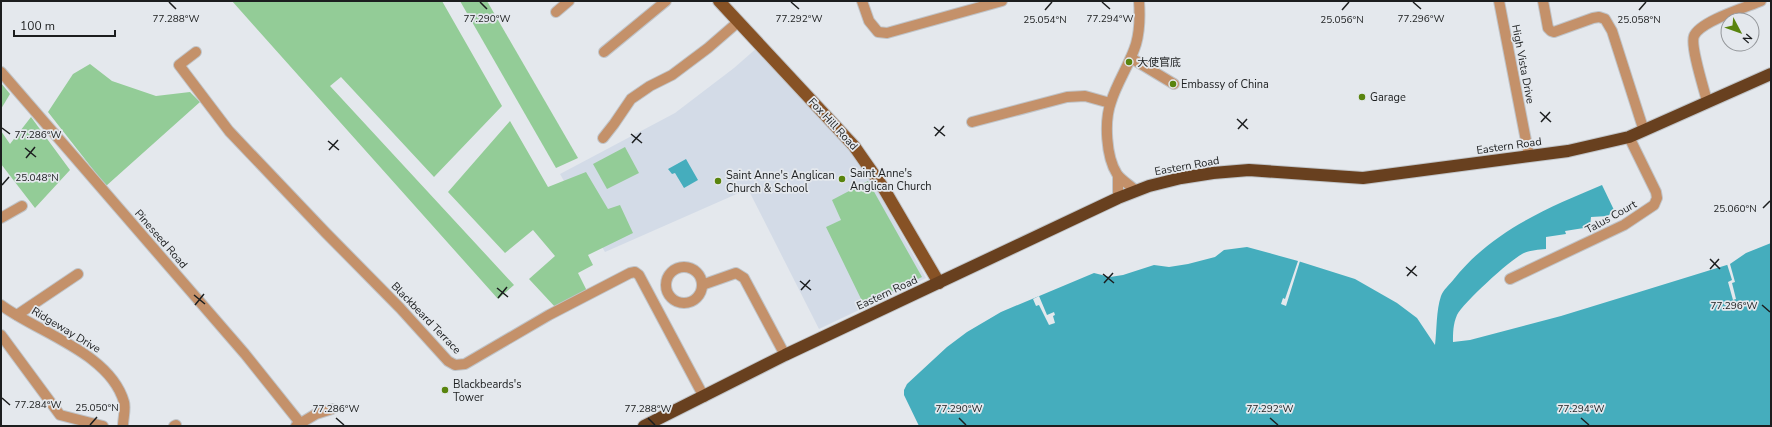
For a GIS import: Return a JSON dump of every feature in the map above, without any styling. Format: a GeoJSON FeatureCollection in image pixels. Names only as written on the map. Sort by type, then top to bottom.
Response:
{"type":"FeatureCollection","features":[{"type":"Feature","properties":{"kind":"highway","name":"Eastern Road"},"geometry":{"type":"LineString","coordinates":[[644,426],[785,355],[1135,190],[1182,178],[1214,173],[1250,170],[1363,178],[1568,151],[1629,137],[1771,74]]}},
{"type":"Feature","properties":{"kind":"main road","name":"Fox Hill Road"},"geometry":{"type":"LineString","coordinates":[[719,1],[844,134],[865,160],[884,189],[938,284]]}},
{"type":"Feature","properties":{"kind":"street"},"geometry":{"type":"LineString","coordinates":[[556,12],[569,1]]}},
{"type":"Feature","properties":{"kind":"street"},"geometry":{"type":"LineString","coordinates":[[604,52],[666,1]]}},
{"type":"Feature","properties":{"kind":"street"},"geometry":{"type":"LineString","coordinates":[[862,1],[869,21],[878,32],[887,34],[1002,1]]}},
{"type":"Feature","properties":{"kind":"street"},"geometry":{"type":"LineString","coordinates":[[1118,198],[1118,176],[1109,151],[1107,131],[1110,103],[1137,42],[1140,20],[1139,1]]}},
{"type":"Feature","properties":{"kind":"street","name":"High Vista Drive"},"geometry":{"type":"LineString","coordinates":[[1499,1],[1529,156]]}},
{"type":"Feature","properties":{"kind":"street"},"geometry":{"type":"LineString","coordinates":[[1543,1],[1548,28],[1554,32],[1593,18],[1599,17],[1605,19],[1612,31],[1644,131]]}},
{"type":"Feature","properties":{"kind":"street"},"geometry":{"type":"LineString","coordinates":[[1708,101],[1696,58],[1693,40],[1695,34],[1708,24],[1761,1]]}},
{"type":"Feature","properties":{"kind":"street"},"geometry":{"type":"LineString","coordinates":[[603,138],[631,99],[650,86],[672,75],[708,48],[738,22]]}},
{"type":"Feature","properties":{"kind":"street","name":"Blackbeard Terrace"},"geometry":{"type":"LineString","coordinates":[[196,52],[179,65],[229,131],[448,361],[455,365],[465,364],[550,315],[630,273],[635,272],[639,275],[704,397]]}},
{"type":"Feature","properties":{"kind":"street"},"geometry":{"type":"LineString","coordinates":[[1131,58],[1174,84]]}},
{"type":"Feature","properties":{"kind":"street","name":"Pineseed Road"},"geometry":{"type":"LineString","coordinates":[[1,72],[245,354],[299,425],[316,414],[332,409]]}},
{"type":"Feature","properties":{"kind":"street"},"geometry":{"type":"LineString","coordinates":[[972,122],[1067,97],[1085,96],[1110,103]]}},
{"type":"Feature","properties":{"kind":"street","name":"Talus Court"},"geometry":{"type":"LineString","coordinates":[[1510,279],[1607,234],[1645,212],[1654,205],[1657,198],[1656,192],[1629,137]]}},
{"type":"Feature","properties":{"kind":"street"},"geometry":{"type":"LineString","coordinates":[[1118,176],[1135,190]]}},
{"type":"Feature","properties":{"kind":"street"},"geometry":{"type":"LineString","coordinates":[[1,218],[22,206]]}},
{"type":"Feature","properties":{"kind":"street"},"geometry":{"type":"LineString","coordinates":[[683,267],[694,270],[698,274],[702,285],[698,296],[688,302],[677,301],[669,293],[667,282],[673,272],[683,267]]}},
{"type":"Feature","properties":{"kind":"street"},"geometry":{"type":"LineString","coordinates":[[702,285],[736,273],[740,274],[744,278],[785,355]]}},
{"type":"Feature","properties":{"kind":"street"},"geometry":{"type":"LineString","coordinates":[[17,315],[78,274]]}},
{"type":"Feature","properties":{"kind":"street"},"geometry":{"type":"LineString","coordinates":[[653,303],[669,293]]}},
{"type":"Feature","properties":{"kind":"street"},"geometry":{"type":"LineString","coordinates":[[1,318],[2,306]]}},
{"type":"Feature","properties":{"kind":"street","name":"Ridgeway Drive"},"geometry":{"type":"LineString","coordinates":[[2,306],[96,361],[115,380],[124,403],[123,426]]}},
{"type":"Feature","properties":{"kind":"street"},"geometry":{"type":"LineString","coordinates":[[1,335],[60,415],[103,426]]}},
{"type":"Feature","properties":{"kind":"shaded area","name":"Saint Anne's Anglican Church & School"},"geometry":{"type":"Polygon","coordinates":[[[758,47],[848,147],[868,174],[926,278],[819,329],[748,189],[605,252],[560,174],[675,113],[734,68],[758,47]]]}},
{"type":"Feature","properties":{"kind":"green space"},"geometry":{"type":"Polygon","coordinates":[[[232,1],[442,1],[502,106],[434,177],[341,77],[330,86],[514,285],[498,299],[232,1]]]}},
{"type":"Feature","properties":{"kind":"green space"},"geometry":{"type":"Polygon","coordinates":[[[460,1],[487,1],[578,158],[556,168],[460,1]]]}},
{"type":"Feature","properties":{"kind":"green space"},"geometry":{"type":"Polygon","coordinates":[[[90,64],[112,81],[156,96],[190,92],[200,102],[106,186],[48,112],[73,74],[90,64]]]}},
{"type":"Feature","properties":{"kind":"green space"},"geometry":{"type":"Polygon","coordinates":[[[1,83],[10,94],[1,109],[1,83]]]}},
{"type":"Feature","properties":{"kind":"green space"},"geometry":{"type":"Polygon","coordinates":[[[31,117],[70,170],[35,208],[1,164],[1,131],[10,144],[31,117]]]}},
{"type":"Feature","properties":{"kind":"green space"},"geometry":{"type":"Polygon","coordinates":[[[510,121],[548,187],[586,172],[608,209],[620,205],[633,233],[588,255],[593,265],[578,273],[587,291],[556,308],[529,279],[555,256],[533,230],[505,253],[448,192],[510,121]]]}},
{"type":"Feature","properties":{"kind":"green space"},"geometry":{"type":"Polygon","coordinates":[[[625,147],[639,173],[607,189],[593,164],[625,147]]]}},
{"type":"Feature","properties":{"kind":"green space"},"geometry":{"type":"Polygon","coordinates":[[[868,181],[922,277],[864,305],[826,227],[841,220],[832,200],[868,181]]]}},
{"type":"Feature","properties":{"kind":"water"},"geometry":{"type":"Polygon","coordinates":[[[686,159],[698,180],[684,188],[675,173],[672,174],[668,169],[686,159]]]}},
{"type":"Feature","properties":{"kind":"water"},"geometry":{"type":"Polygon","coordinates":[[[1602,185],[1614,210],[1608,216],[1591,217],[1590,227],[1565,231],[1566,234],[1546,237],[1546,249],[1534,250],[1525,253],[1507,265],[1477,292],[1461,309],[1455,322],[1453,342],[1470,340],[1561,316],[1730,264],[1746,253],[1771,243],[1771,426],[919,426],[904,395],[904,390],[907,384],[947,347],[967,332],[1001,312],[1094,273],[1110,277],[1123,275],[1154,265],[1169,267],[1188,264],[1215,257],[1224,250],[1247,247],[1355,279],[1397,303],[1417,318],[1435,345],[1437,314],[1441,296],[1445,289],[1469,262],[1485,247],[1503,234],[1541,212],[1602,185]]]}},
{"type":"Feature","properties":{"kind":"pier"},"geometry":{"type":"Polygon","coordinates":[[[1298,261],[1300,261],[1286,306],[1281,304],[1283,298],[1285,299],[1298,261]]]}},
{"type":"Feature","properties":{"kind":"pier"},"geometry":{"type":"Polygon","coordinates":[[[1727,264],[1730,264],[1735,282],[1732,283],[1736,299],[1733,300],[1728,282],[1732,280],[1727,264]]]}},
{"type":"Feature","properties":{"kind":"pier"},"geometry":{"type":"Polygon","coordinates":[[[1039,296],[1047,315],[1054,312],[1055,315],[1053,316],[1055,323],[1049,325],[1039,305],[1036,306],[1033,299],[1039,296]]]}},
{"type":"Feature","properties":{"kind":"place","name":"大使官底"},"geometry":{"type":"Point","coordinates":[1129,62]}},
{"type":"Feature","properties":{"kind":"place","name":"Embassy of China"},"geometry":{"type":"Point","coordinates":[1173,84]}},
{"type":"Feature","properties":{"kind":"place","name":"Garage"},"geometry":{"type":"Point","coordinates":[1362,97]}},
{"type":"Feature","properties":{"kind":"place","name":"Saint Anne's Anglican Church"},"geometry":{"type":"Point","coordinates":[842,179]}},
{"type":"Feature","properties":{"kind":"place","name":"Saint Anne's Anglican Church & School"},"geometry":{"type":"Point","coordinates":[718,181]}},
{"type":"Feature","properties":{"kind":"place","name":"Blackbeards's Tower"},"geometry":{"type":"Point","coordinates":[445,390]}}]}
